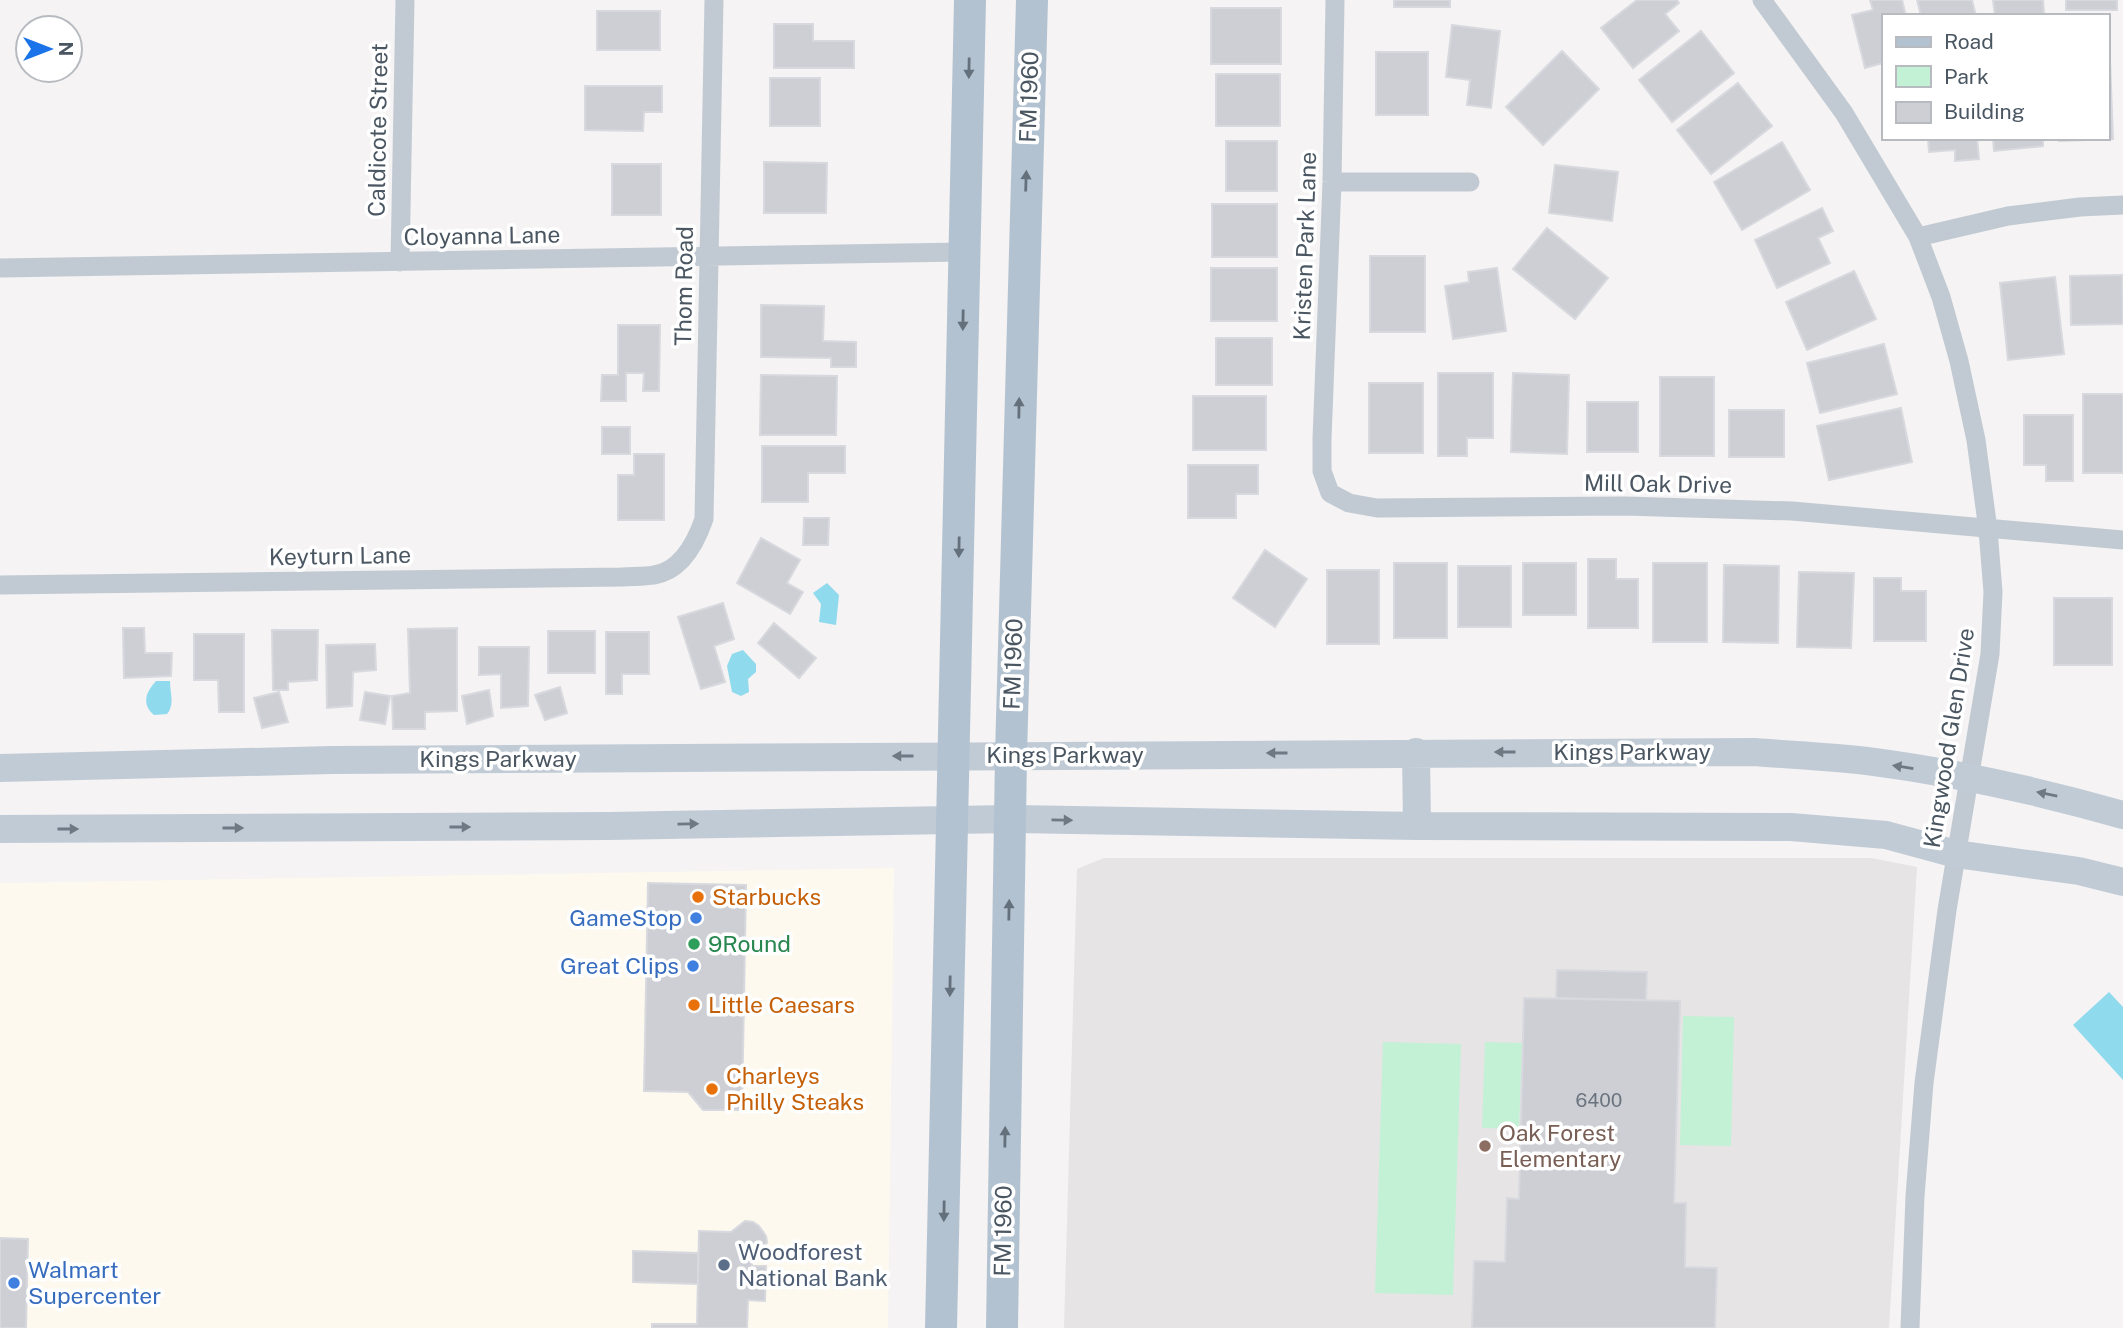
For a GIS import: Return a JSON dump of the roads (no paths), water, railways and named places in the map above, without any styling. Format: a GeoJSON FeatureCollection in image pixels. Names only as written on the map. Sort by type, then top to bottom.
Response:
{"type":"FeatureCollection","features":[{"type":"Feature","properties":{"kind":"main road"},"geometry":{"type":"LineString","coordinates":[[942,1328],[970,0]]}},
{"type":"Feature","properties":{"kind":"main road","name":"FM 1960"},"geometry":{"type":"LineString","coordinates":[[1002,1328],[1010,755],[1032,0]]}},
{"type":"Feature","properties":{"kind":"street","name":"Caldicote Street"},"geometry":{"type":"LineString","coordinates":[[400,262],[405,0]]}},
{"type":"Feature","properties":{"kind":"street","name":"Thom Road"},"geometry":{"type":"LineString","coordinates":[[678,565],[697,539],[704,519],[714,0]]}},
{"type":"Feature","properties":{"kind":"street","name":"Kristen Park Lane"},"geometry":{"type":"LineString","coordinates":[[1330,493],[1322,471],[1322,439],[1332,182],[1335,0]]}},
{"type":"Feature","properties":{"kind":"street","name":"Kingwood Glen Drive"},"geometry":{"type":"LineString","coordinates":[[1762,0],[1844,113],[1918,237],[1941,297],[1959,361],[1976,440],[1988,530],[1993,592],[1990,654],[1956,854],[1924,1083],[1914,1196],[1910,1328]]}},
{"type":"Feature","properties":{"kind":"street"},"geometry":{"type":"LineString","coordinates":[[1332,182],[1470,182]]}},
{"type":"Feature","properties":{"kind":"street"},"geometry":{"type":"LineString","coordinates":[[1918,237],[2008,216],[2080,207],[2123,205]]}},
{"type":"Feature","properties":{"kind":"street","name":"Cloyanna Lane"},"geometry":{"type":"LineString","coordinates":[[0,268],[964,251]]}},
{"type":"Feature","properties":{"kind":"street","name":"Mill Oak Drive"},"geometry":{"type":"LineString","coordinates":[[1330,493],[1349,503],[1377,508],[1625,506],[1764,510],[2123,540]]}},
{"type":"Feature","properties":{"kind":"street","name":"Keyturn Lane"},"geometry":{"type":"LineString","coordinates":[[0,585],[621,577],[657,575],[678,565]]}},
{"type":"Feature","properties":{"kind":"street"},"geometry":{"type":"LineString","coordinates":[[1416,752],[1417,826]]}},
{"type":"Feature","properties":{"kind":"street","name":"Kings Parkway"},"geometry":{"type":"LineString","coordinates":[[0,768],[332,760],[1755,752],[1867,761],[1970,778],[2063,798],[2123,815]]}},
{"type":"Feature","properties":{"kind":"street"},"geometry":{"type":"LineString","coordinates":[[0,829],[596,826],[1010,819],[1417,826],[1791,827],[1886,835],[1956,854],[2079,871],[2123,883]]}},
{"type":"Feature","properties":{"kind":"water"},"geometry":{"type":"Polygon","coordinates":[[[827,583],[839,595],[836,625],[819,622],[821,604],[813,593],[827,583]]]}},
{"type":"Feature","properties":{"kind":"water"},"geometry":{"type":"Polygon","coordinates":[[[743,650],[756,664],[756,672],[748,679],[749,692],[741,696],[732,692],[727,666],[732,654],[743,650]]]}},
{"type":"Feature","properties":{"kind":"water"},"geometry":{"type":"Polygon","coordinates":[[[156,681],[170,681],[171,703],[167,714],[154,715],[147,707],[146,698],[156,681]]]}},
{"type":"Feature","properties":{"kind":"water"},"geometry":{"type":"Polygon","coordinates":[[[2109,992],[2123,1007],[2123,1080],[2073,1025],[2109,992]]]}},
{"type":"Feature","properties":{"kind":"place","name":"Starbucks"},"geometry":{"type":"Point","coordinates":[698,897]}},
{"type":"Feature","properties":{"kind":"place","name":"GameStop"},"geometry":{"type":"Point","coordinates":[696,918]}},
{"type":"Feature","properties":{"kind":"place","name":"9Round"},"geometry":{"type":"Point","coordinates":[694,944]}},
{"type":"Feature","properties":{"kind":"place","name":"Great Clips"},"geometry":{"type":"Point","coordinates":[693,966]}},
{"type":"Feature","properties":{"kind":"place","name":"Little Caesars"},"geometry":{"type":"Point","coordinates":[694,1005]}},
{"type":"Feature","properties":{"kind":"place","name":"Charleys Philly Steaks"},"geometry":{"type":"Point","coordinates":[712,1089]}},
{"type":"Feature","properties":{"kind":"place","name":"Oak Forest Elementary"},"geometry":{"type":"Point","coordinates":[1485,1146]}},
{"type":"Feature","properties":{"kind":"place","name":"Woodforest National Bank"},"geometry":{"type":"Point","coordinates":[724,1265]}},
{"type":"Feature","properties":{"kind":"place","name":"Walmart Supercenter"},"geometry":{"type":"Point","coordinates":[14,1283]}}]}
